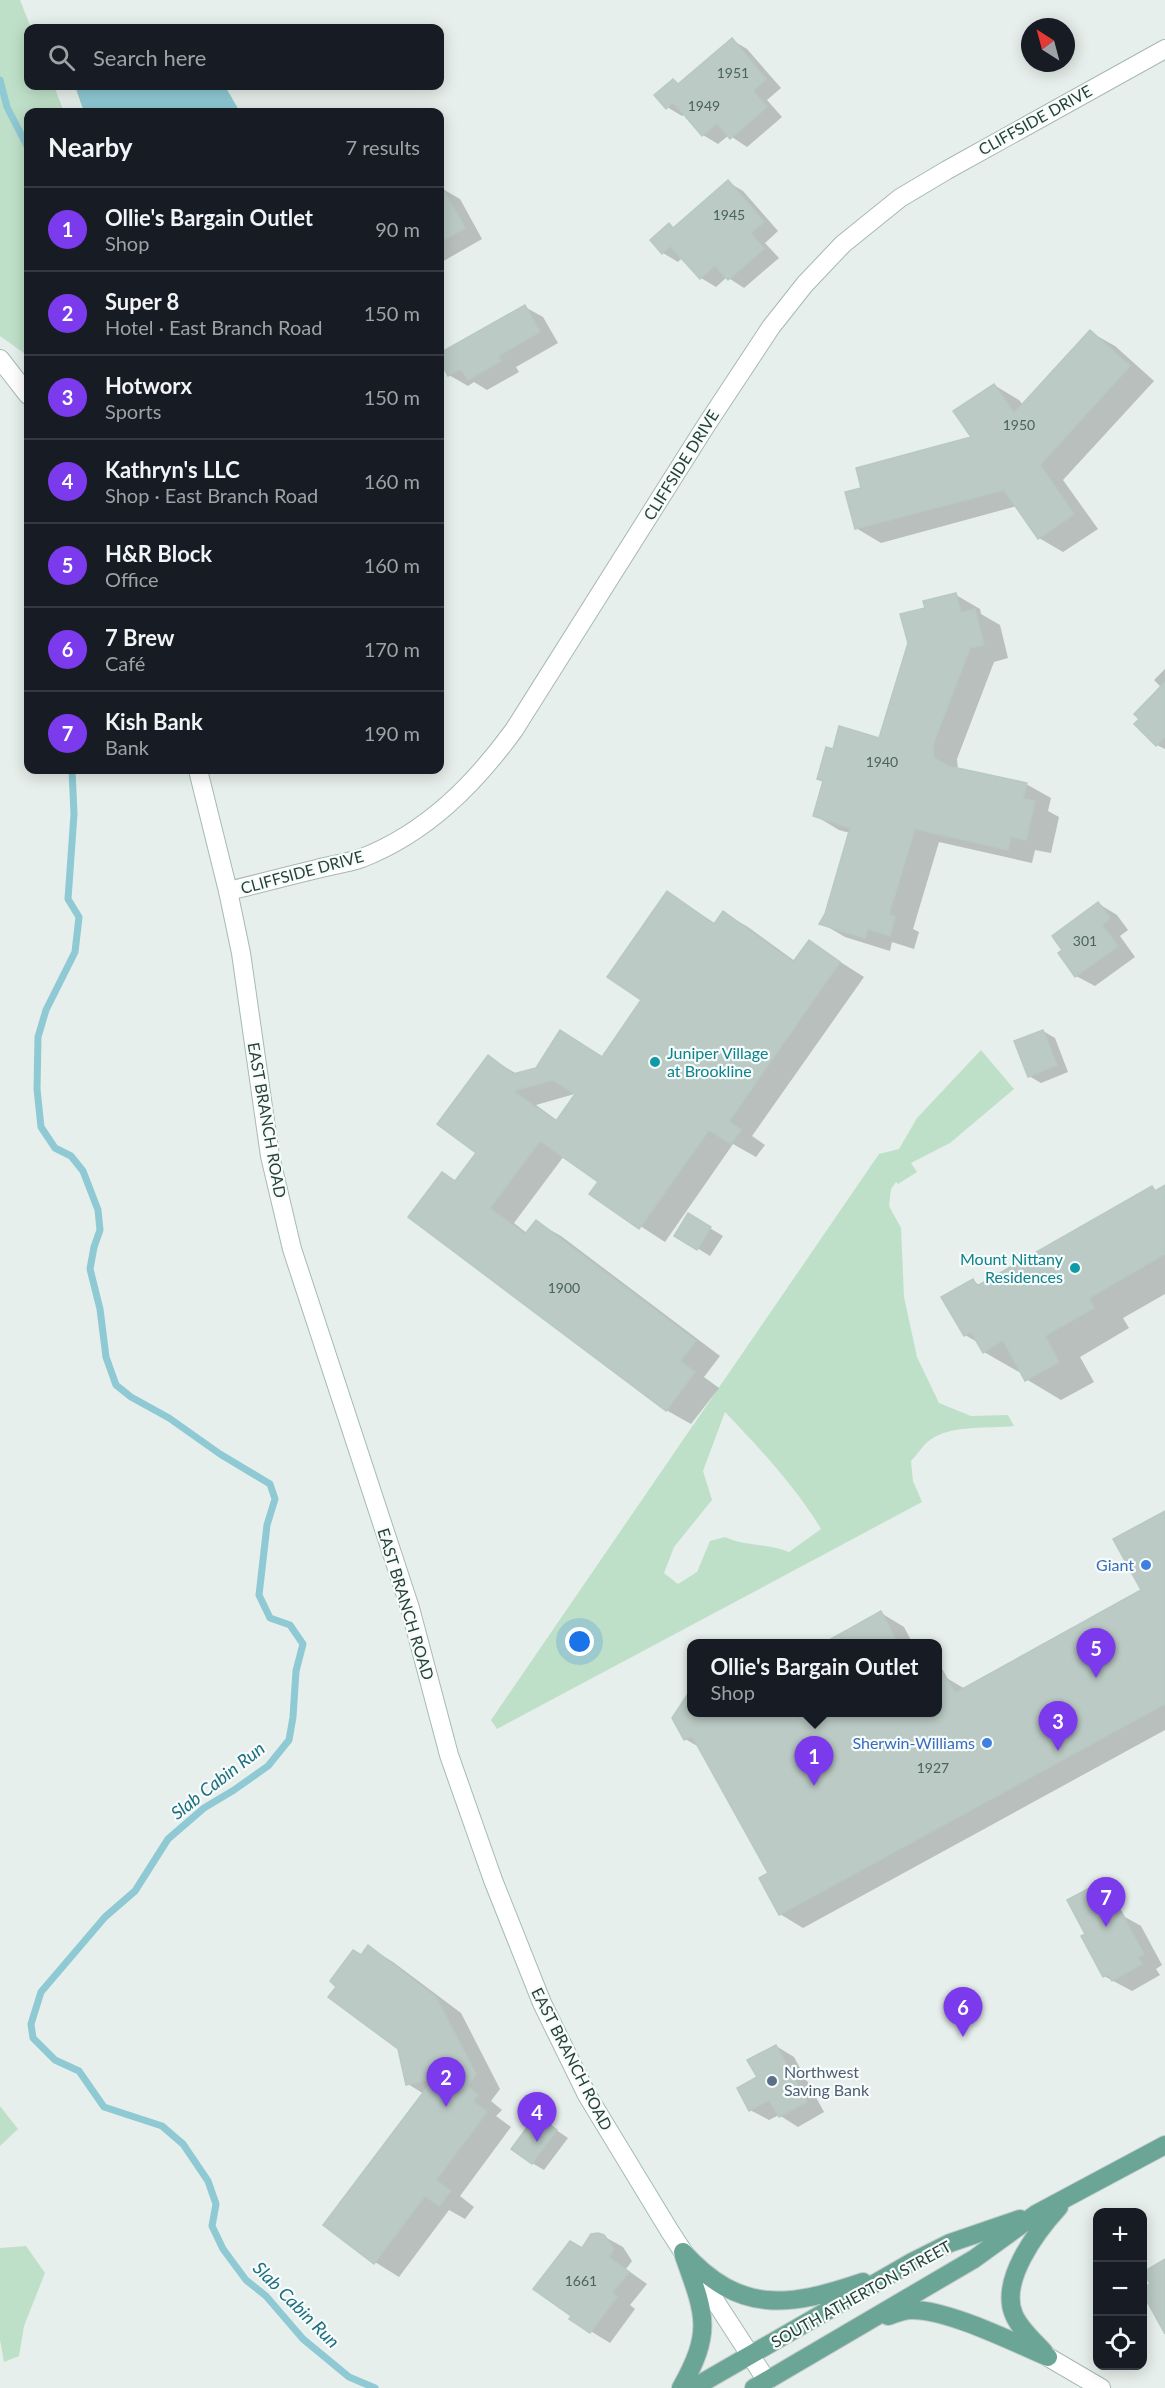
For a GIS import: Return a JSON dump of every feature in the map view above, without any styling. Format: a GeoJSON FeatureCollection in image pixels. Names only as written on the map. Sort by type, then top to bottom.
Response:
{"type":"FeatureCollection","features":[{"type":"Feature","properties":{"kind":"main road","name":"CLIFFSIDE DRIVE"},"geometry":{"type":"LineString","coordinates":[[228,891],[360,858],[388,846],[427,822],[462,793],[514,730],[705,427],[771,327],[843,244],[900,198],[1165,49]]}},
{"type":"Feature","properties":{"kind":"main road"},"geometry":{"type":"LineString","coordinates":[[0,359],[24,390]]}},
{"type":"Feature","properties":{"kind":"main road","name":"EAST BRANCH ROAD"},"geometry":{"type":"LineString","coordinates":[[199,774],[241,953],[270,1156],[292,1249],[410,1608],[450,1755],[493,1880],[542,2003],[587,2095],[750,2356],[760,2384]]}},
{"type":"Feature","properties":{"kind":"main road","name":"SOUTH ATHERTON STREET"},"geometry":{"type":"LineString","coordinates":[[693,2388],[899,2270],[951,2243],[1036,2214],[1163,2145]]}},
{"type":"Feature","properties":{"kind":"main road"},"geometry":{"type":"LineString","coordinates":[[1048,2357],[1019,2325],[1013,2313],[1011,2294],[1020,2263],[1029,2246],[1045,2223],[1069,2197]]}},
{"type":"Feature","properties":{"kind":"main road","name":"SOUTH ATHERTON STREET"},"geometry":{"type":"LineString","coordinates":[[760,2384],[974,2259],[1036,2214]]}},
{"type":"Feature","properties":{"kind":"main road"},"geometry":{"type":"LineString","coordinates":[[683,2252],[695,2265],[727,2288],[766,2302],[799,2301],[899,2270]]}},
{"type":"Feature","properties":{"kind":"main road"},"geometry":{"type":"LineString","coordinates":[[681,2388],[698,2355],[704,2325],[702,2310],[683,2252]]}},
{"type":"Feature","properties":{"kind":"main road"},"geometry":{"type":"LineString","coordinates":[[845,2335],[885,2316],[909,2310],[925,2311],[950,2317],[1048,2357],[1101,2388]]}},
{"type":"Feature","properties":{"kind":"green space"},"geometry":{"type":"Polygon","coordinates":[[[0,0],[20,0],[29,24],[24,24],[24,90],[56,90],[62,108],[24,108],[24,353],[0,336],[0,0]]]}},
{"type":"Feature","properties":{"kind":"green space"},"geometry":{"type":"Polygon","coordinates":[[[981,1050],[1014,1089],[950,1143],[911,1163],[917,1172],[898,1184],[896,1182],[891,1189],[889,1206],[901,1228],[904,1297],[917,1357],[939,1403],[971,1416],[1008,1415],[1014,1426],[960,1429],[949,1431],[930,1440],[911,1461],[913,1481],[922,1502],[497,1729],[491,1720],[879,1154],[899,1149],[917,1118],[981,1050]],[[725,1412],[703,1471],[712,1500],[674,1547],[664,1573],[678,1584],[697,1572],[710,1541],[725,1537],[789,1552],[821,1529],[788,1483],[725,1412]]]}},
{"type":"Feature","properties":{"kind":"green space"},"geometry":{"type":"Polygon","coordinates":[[[0,2106],[18,2129],[0,2146],[0,2106]]]}},
{"type":"Feature","properties":{"kind":"green space"},"geometry":{"type":"Polygon","coordinates":[[[26,2246],[45,2273],[24,2326],[19,2356],[4,2362],[0,2340],[0,2248],[26,2246]]]}},
{"type":"Feature","properties":{"kind":"water"},"geometry":{"type":"Polygon","coordinates":[[[76,90],[227,90],[238,108],[83,108],[76,90]]]}},
{"type":"Feature","properties":{"kind":"building"},"geometry":{"type":"Polygon","coordinates":[[[732,38],[766,79],[753,91],[767,107],[730,139],[717,123],[702,136],[673,102],[666,109],[654,95],[673,79],[678,84],[732,38]]]}},
{"type":"Feature","properties":{"kind":"building"},"geometry":{"type":"Polygon","coordinates":[[[728,180],[764,222],[751,233],[764,249],[728,280],[715,266],[700,279],[670,246],[662,254],[650,240],[669,223],[673,228],[728,180]]]}},
{"type":"Feature","properties":{"kind":"building"},"geometry":{"type":"Polygon","coordinates":[[[444,191],[465,228],[444,240],[444,191]]]}},
{"type":"Feature","properties":{"kind":"building"},"geometry":{"type":"Polygon","coordinates":[[[525,305],[540,332],[498,356],[501,361],[468,380],[461,369],[448,376],[444,368],[444,351],[525,305]]]}},
{"type":"Feature","properties":{"kind":"building"},"geometry":{"type":"Polygon","coordinates":[[[1090,330],[1130,366],[1040,465],[1074,514],[1038,539],[1004,490],[855,529],[845,492],[861,488],[856,468],[971,437],[953,411],[994,384],[1014,413],[1090,330]]]}},
{"type":"Feature","properties":{"kind":"building"},"geometry":{"type":"Polygon","coordinates":[[[956,593],[961,613],[975,609],[984,645],[970,648],[933,745],[934,758],[948,766],[1027,783],[1023,799],[1035,801],[1026,840],[1011,837],[1008,850],[915,829],[889,914],[895,917],[890,936],[868,929],[865,938],[819,924],[825,914],[850,828],[813,816],[823,781],[817,779],[826,747],[833,749],[839,726],[879,738],[908,643],[900,614],[925,608],[923,601],[956,593]]]}},
{"type":"Feature","properties":{"kind":"building"},"geometry":{"type":"Polygon","coordinates":[[[1165,682],[1165,737],[1156,746],[1134,724],[1139,719],[1134,714],[1165,682]]]}},
{"type":"Feature","properties":{"kind":"building","name":"Juniper Village at Brookline"},"geometry":{"type":"Polygon","coordinates":[[[667,891],[714,924],[723,911],[793,962],[809,940],[840,962],[729,1121],[741,1130],[731,1144],[709,1130],[639,1229],[589,1194],[598,1182],[540,1141],[490,1208],[525,1234],[536,1220],[696,1341],[680,1361],[695,1372],[666,1411],[408,1217],[442,1172],[455,1181],[476,1153],[437,1124],[488,1055],[513,1074],[536,1068],[560,1030],[602,1057],[641,1000],[607,977],[667,891]],[[553,1080],[513,1091],[556,1121],[575,1094],[553,1080]]]}},
{"type":"Feature","properties":{"kind":"building"},"geometry":{"type":"Polygon","coordinates":[[[1098,902],[1110,918],[1102,925],[1118,946],[1075,977],[1058,953],[1062,950],[1052,936],[1098,902]]]}},
{"type":"Feature","properties":{"kind":"building"},"geometry":{"type":"Polygon","coordinates":[[[1043,1030],[1057,1065],[1028,1077],[1014,1041],[1043,1030]]]}},
{"type":"Feature","properties":{"kind":"building","name":"Mount Nittany Residences"},"geometry":{"type":"Polygon","coordinates":[[[1165,1185],[1165,1254],[1089,1298],[1094,1308],[1045,1336],[1059,1362],[1025,1381],[1003,1340],[983,1353],[971,1332],[964,1336],[941,1297],[973,1279],[977,1286],[1152,1186],[1155,1191],[1165,1185]]]}},
{"type":"Feature","properties":{"kind":"building"},"geometry":{"type":"Polygon","coordinates":[[[688,1213],[711,1227],[697,1250],[674,1236],[688,1213]]]}},
{"type":"Feature","properties":{"kind":"building"},"geometry":{"type":"Polygon","coordinates":[[[1165,1511],[1165,1704],[779,1915],[759,1878],[768,1873],[692,1736],[684,1740],[672,1718],[687,1695],[687,1717],[942,1717],[942,1670],[955,1693],[1141,1590],[1113,1539],[1165,1511]]]}},
{"type":"Feature","properties":{"kind":"building"},"geometry":{"type":"Polygon","coordinates":[[[881,1611],[895,1639],[831,1639],[881,1611]]]}},
{"type":"Feature","properties":{"kind":"building"},"geometry":{"type":"Polygon","coordinates":[[[1095,1885],[1114,1918],[1122,1914],[1144,1954],[1138,1958],[1142,1964],[1112,1981],[1108,1974],[1103,1977],[1081,1936],[1085,1934],[1067,1900],[1095,1885]]]}},
{"type":"Feature","properties":{"kind":"building"},"geometry":{"type":"Polygon","coordinates":[[[368,1945],[436,1997],[476,2074],[467,2086],[478,2095],[473,2101],[487,2112],[436,2180],[451,2191],[439,2206],[425,2196],[374,2264],[323,2225],[434,2078],[406,2085],[398,2049],[328,1997],[336,1987],[330,1981],[353,1950],[361,1955],[368,1945]]]}},
{"type":"Feature","properties":{"kind":"building","name":"Northwest Saving Bank"},"geometry":{"type":"Polygon","coordinates":[[[776,2045],[807,2102],[779,2117],[769,2100],[749,2111],[737,2088],[757,2077],[747,2060],[776,2045]]]}},
{"type":"Feature","properties":{"kind":"building"},"geometry":{"type":"Polygon","coordinates":[[[536,2115],[557,2130],[532,2164],[511,2149],[536,2115]]]}},
{"type":"Feature","properties":{"kind":"building"},"geometry":{"type":"Polygon","coordinates":[[[591,2234],[604,2235],[614,2249],[609,2257],[629,2272],[612,2293],[617,2297],[590,2333],[569,2319],[571,2316],[533,2289],[570,2241],[582,2248],[591,2234]]]}},
{"type":"Feature","properties":{"kind":"building"},"geometry":{"type":"Polygon","coordinates":[[[1165,2259],[1165,2334],[1147,2301],[1147,2286],[1150,2284],[1147,2279],[1147,2270],[1165,2259]]]}},
{"type":"Feature","properties":{"kind":"waterway","name":"Slab Cabin Run"},"geometry":{"type":"LineString","coordinates":[[0,80],[7,107],[24,140]]}},
{"type":"Feature","properties":{"kind":"waterway","name":"Slab Cabin Run"},"geometry":{"type":"LineString","coordinates":[[72,774],[74,814],[68,899],[79,917],[75,952],[46,1010],[38,1037],[37,1089],[41,1127],[55,1148],[71,1156],[83,1171],[98,1210],[100,1230],[90,1269],[100,1309],[106,1357],[116,1385],[131,1397],[169,1418],[220,1454],[270,1484],[275,1499],[267,1525],[259,1595],[270,1618],[290,1625],[303,1644],[296,1671],[289,1740],[268,1766],[204,1808],[168,1839],[135,1891],[105,1917],[41,1992],[31,2024],[33,2038],[55,2060],[79,2071],[104,2107],[162,2126],[183,2144],[208,2181],[216,2204],[212,2226],[223,2249],[246,2280],[266,2296],[303,2339],[349,2377],[375,2388]]}},
{"type":"Feature","properties":{"kind":"place","name":"Juniper Village at Brookline"},"geometry":{"type":"Point","coordinates":[655,1062]}},
{"type":"Feature","properties":{"kind":"place","name":"Mount Nittany Residences"},"geometry":{"type":"Point","coordinates":[1075,1268]}},
{"type":"Feature","properties":{"kind":"place","name":"Giant"},"geometry":{"type":"Point","coordinates":[1146,1565]}},
{"type":"Feature","properties":{"kind":"place","name":"H&R Block"},"geometry":{"type":"Point","coordinates":[1096,1678]}},
{"type":"Feature","properties":{"kind":"place","name":"Sherwin-Williams"},"geometry":{"type":"Point","coordinates":[987,1743]}},
{"type":"Feature","properties":{"kind":"place","name":"Hotworx"},"geometry":{"type":"Point","coordinates":[1058,1751]}},
{"type":"Feature","properties":{"kind":"place","name":"Ollie's Bargain Outlet"},"geometry":{"type":"Point","coordinates":[814,1786]}},
{"type":"Feature","properties":{"kind":"place","name":"Kish Bank"},"geometry":{"type":"Point","coordinates":[1106,1927]}},
{"type":"Feature","properties":{"kind":"place","name":"7 Brew"},"geometry":{"type":"Point","coordinates":[963,2037]}},
{"type":"Feature","properties":{"kind":"place","name":"Northwest Saving Bank"},"geometry":{"type":"Point","coordinates":[772,2081]}},
{"type":"Feature","properties":{"kind":"place","name":"Super 8"},"geometry":{"type":"Point","coordinates":[446,2107]}},
{"type":"Feature","properties":{"kind":"place","name":"Kathryn's LLC"},"geometry":{"type":"Point","coordinates":[537,2142]}}]}
